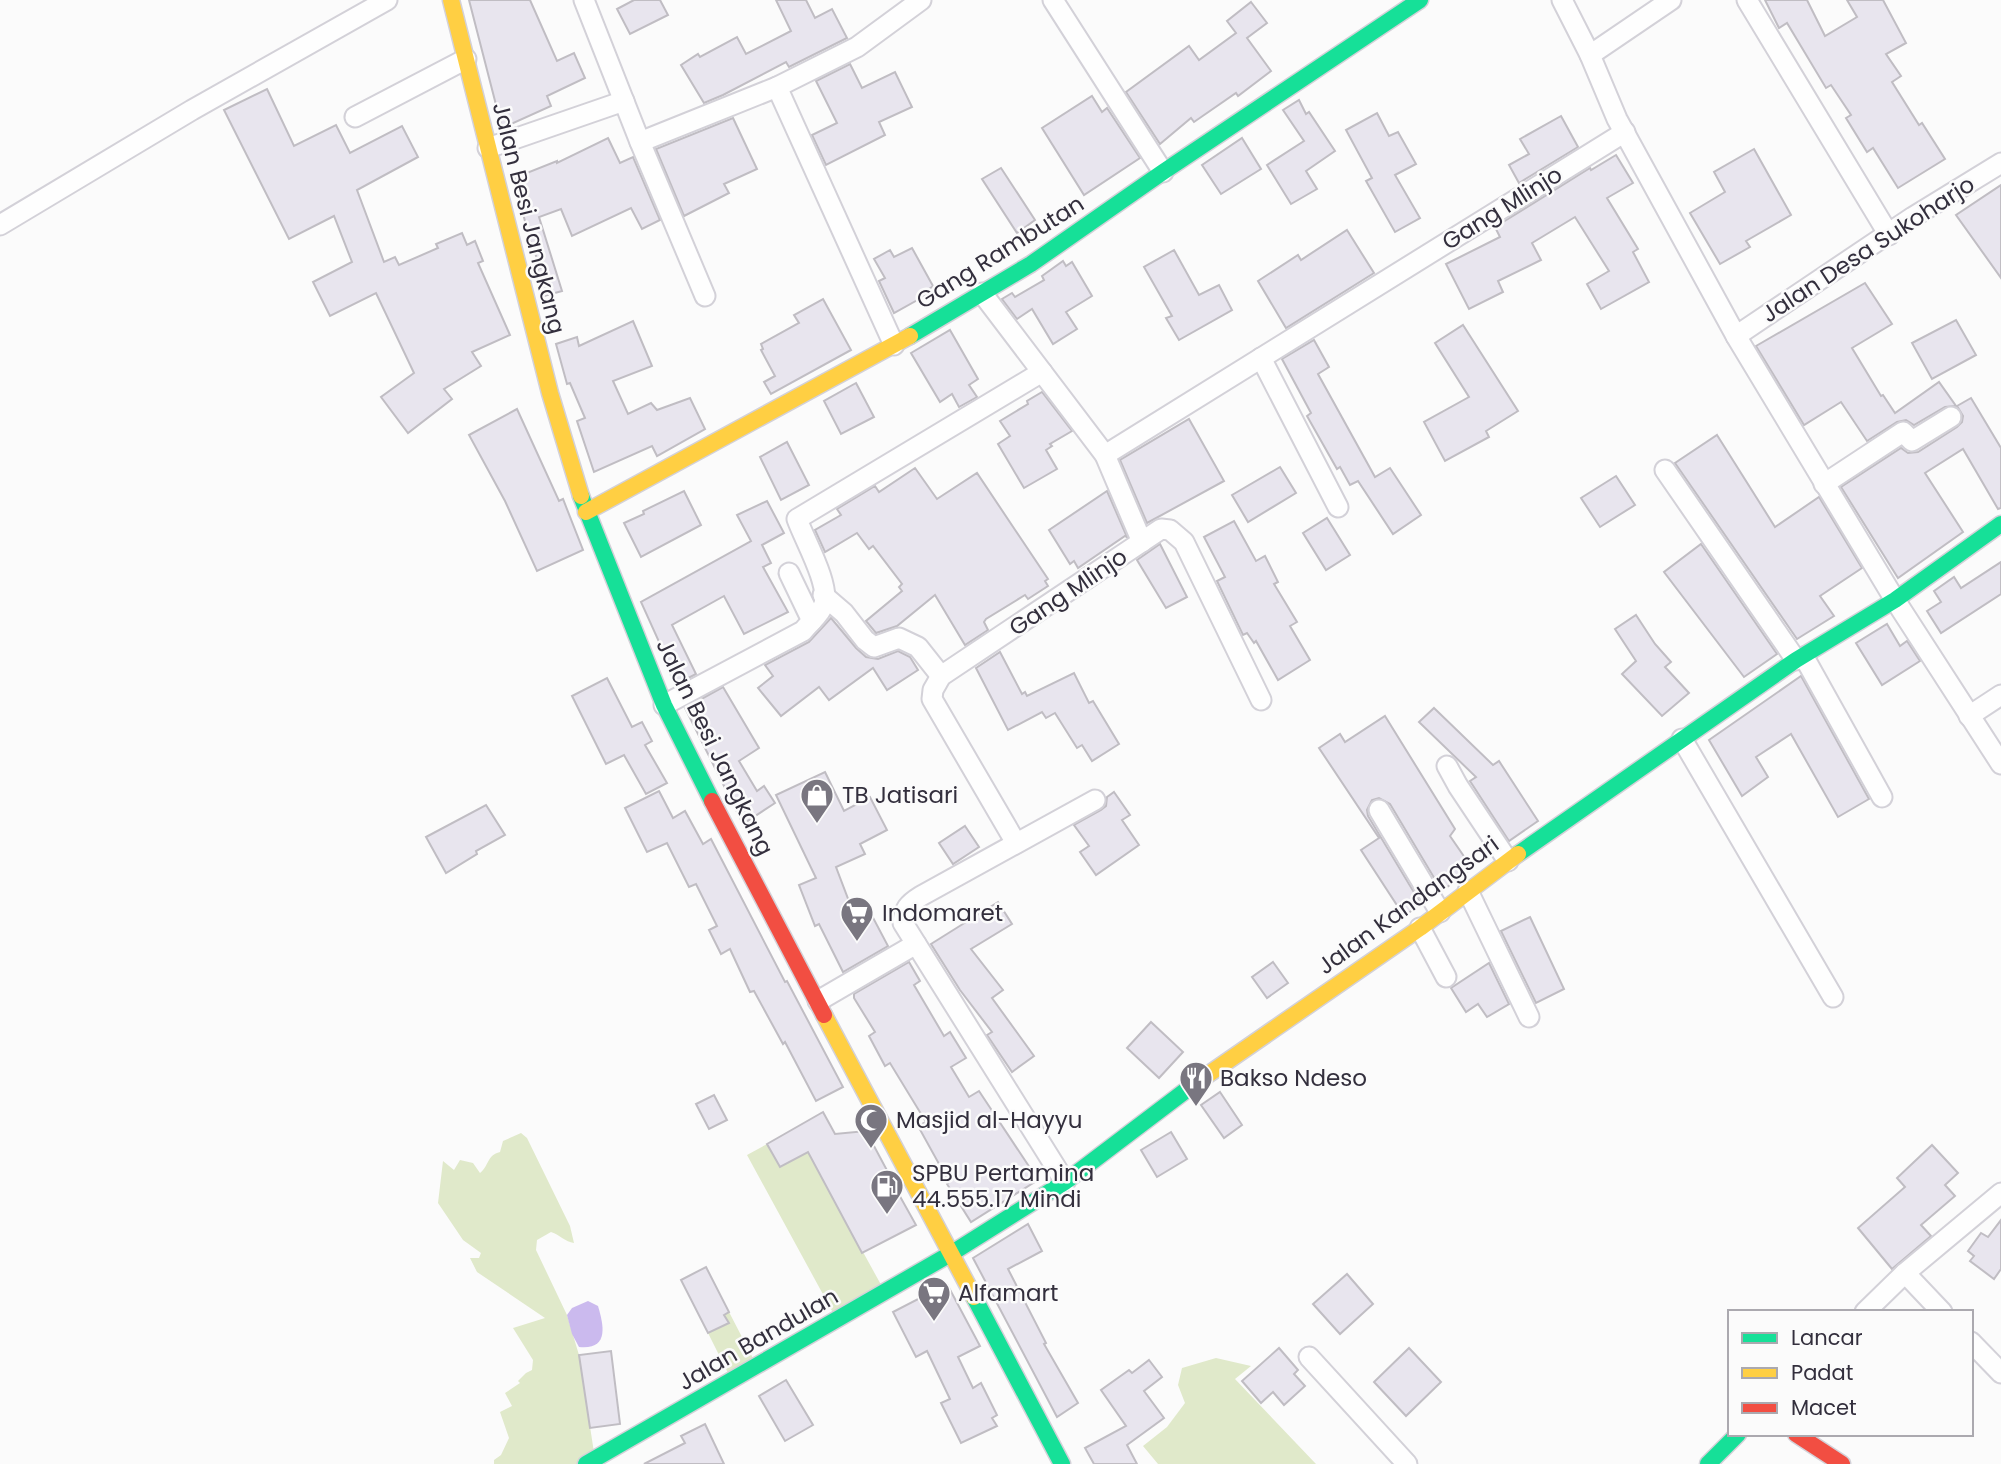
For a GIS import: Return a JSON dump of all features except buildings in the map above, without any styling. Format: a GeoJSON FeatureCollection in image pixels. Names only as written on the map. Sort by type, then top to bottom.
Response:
{"type":"FeatureCollection","features":[{"type":"Feature","properties":{"kind":"street"},"geometry":{"type":"LineString","coordinates":[[0,225],[192,110],[387,0]]}},
{"type":"Feature","properties":{"kind":"street","name":"Jalan Besi Jangkang"},"geometry":{"type":"LineString","coordinates":[[451,0],[550,393],[586,512],[664,705],[720,818],[1062,1464]]}},
{"type":"Feature","properties":{"kind":"street"},"geometry":{"type":"LineString","coordinates":[[584,0],[705,296]]}},
{"type":"Feature","properties":{"kind":"street"},"geometry":{"type":"LineString","coordinates":[[640,142],[777,87],[857,47],[922,0]]}},
{"type":"Feature","properties":{"kind":"street"},"geometry":{"type":"LineString","coordinates":[[1053,0],[1163,172]]}},
{"type":"Feature","properties":{"kind":"street","name":"Gang Rambutan"},"geometry":{"type":"LineString","coordinates":[[586,512],[894,345],[1031,264],[1420,0]]}},
{"type":"Feature","properties":{"kind":"street"},"geometry":{"type":"LineString","coordinates":[[1562,0],[1625,132],[1736,336],[1895,600],[2001,764]]}},
{"type":"Feature","properties":{"kind":"street"},"geometry":{"type":"LineString","coordinates":[[1590,55],[1671,0]]}},
{"type":"Feature","properties":{"kind":"street"},"geometry":{"type":"LineString","coordinates":[[1747,0],[1889,235]]}},
{"type":"Feature","properties":{"kind":"street"},"geometry":{"type":"LineString","coordinates":[[355,117],[466,59]]}},
{"type":"Feature","properties":{"kind":"street"},"geometry":{"type":"LineString","coordinates":[[777,87],[894,345]]}},
{"type":"Feature","properties":{"kind":"street"},"geometry":{"type":"LineString","coordinates":[[488,148],[624,101]]}},
{"type":"Feature","properties":{"kind":"street","name":"Gang Mlinjo"},"geometry":{"type":"LineString","coordinates":[[941,676],[1142,542],[1105,455],[1625,132]]}},
{"type":"Feature","properties":{"kind":"street","name":"Jalan Desa Sukoharjo"},"geometry":{"type":"LineString","coordinates":[[1736,336],[1922,212],[2001,163]]}},
{"type":"Feature","properties":{"kind":"street"},"geometry":{"type":"LineString","coordinates":[[982,293],[1105,455]]}},
{"type":"Feature","properties":{"kind":"street"},"geometry":{"type":"LineString","coordinates":[[1261,358],[1338,507]]}},
{"type":"Feature","properties":{"kind":"street"},"geometry":{"type":"LineString","coordinates":[[664,705],[803,631],[812,621],[824,604],[822,581],[797,519],[1042,372]]}},
{"type":"Feature","properties":{"kind":"street"},"geometry":{"type":"LineString","coordinates":[[1824,484],[1903,432],[1912,441],[1951,417]]}},
{"type":"Feature","properties":{"kind":"street"},"geometry":{"type":"LineString","coordinates":[[1664,470],[1800,659],[1882,797]]}},
{"type":"Feature","properties":{"kind":"street","name":"Jalan Kandangsari"},"geometry":{"type":"LineString","coordinates":[[952,1253],[1065,1182],[1219,1065],[1419,928],[1508,861],[1800,659],[1895,600],[2001,524]]}},
{"type":"Feature","properties":{"kind":"street"},"geometry":{"type":"LineString","coordinates":[[1142,542],[1161,529],[1170,530],[1184,542],[1261,700]]}},
{"type":"Feature","properties":{"kind":"street"},"geometry":{"type":"LineString","coordinates":[[789,573],[812,621]]}},
{"type":"Feature","properties":{"kind":"street"},"geometry":{"type":"LineString","coordinates":[[823,595],[844,613],[865,640],[874,647],[899,638],[918,647],[941,676],[933,690],[932,699],[1016,843]]}},
{"type":"Feature","properties":{"kind":"street"},"geometry":{"type":"LineString","coordinates":[[1969,716],[2001,695]]}},
{"type":"Feature","properties":{"kind":"street"},"geometry":{"type":"LineString","coordinates":[[1682,739],[1833,997]]}},
{"type":"Feature","properties":{"kind":"street"},"geometry":{"type":"LineString","coordinates":[[1447,766],[1508,861]]}},
{"type":"Feature","properties":{"kind":"street"},"geometry":{"type":"LineString","coordinates":[[1065,1182],[903,923],[904,911],[909,903],[1095,800]]}},
{"type":"Feature","properties":{"kind":"street"},"geometry":{"type":"LineString","coordinates":[[1379,810],[1440,912]]}},
{"type":"Feature","properties":{"kind":"street"},"geometry":{"type":"LineString","coordinates":[[1468,891],[1529,1017]]}},
{"type":"Feature","properties":{"kind":"street"},"geometry":{"type":"LineString","coordinates":[[1419,928],[1446,977]]}},
{"type":"Feature","properties":{"kind":"street"},"geometry":{"type":"LineString","coordinates":[[818,1000],[916,944]]}},
{"type":"Feature","properties":{"kind":"street"},"geometry":{"type":"LineString","coordinates":[[1866,1310],[1905,1273],[2001,1194]]}},
{"type":"Feature","properties":{"kind":"street","name":"Jalan Bandulan"},"geometry":{"type":"LineString","coordinates":[[586,1464],[952,1253]]}},
{"type":"Feature","properties":{"kind":"street"},"geometry":{"type":"LineString","coordinates":[[1905,1273],[1940,1310]]}},
{"type":"Feature","properties":{"kind":"street"},"geometry":{"type":"LineString","coordinates":[[1973,1344],[2001,1373]]}},
{"type":"Feature","properties":{"kind":"street"},"geometry":{"type":"LineString","coordinates":[[1309,1357],[1407,1464]]}},
{"type":"Feature","properties":{"kind":"street"},"geometry":{"type":"LineString","coordinates":[[1708,1464],[1736,1436]]}},
{"type":"Feature","properties":{"kind":"street"},"geometry":{"type":"LineString","coordinates":[[1799,1436],[1842,1464]]}},
{"type":"Feature","properties":{"kind":"green space"},"geometry":{"type":"Polygon","coordinates":[[[521,1133],[527,1138],[570,1226],[574,1243],[551,1232],[537,1240],[536,1250],[567,1315],[579,1355],[595,1459],[586,1464],[494,1464],[509,1438],[500,1412],[512,1406],[505,1393],[520,1383],[518,1381],[532,1370],[533,1360],[513,1328],[545,1318],[477,1272],[470,1258],[479,1258],[481,1253],[463,1240],[438,1203],[443,1161],[454,1170],[460,1160],[473,1163],[480,1173],[493,1156],[500,1152],[503,1141],[521,1133]]]}},
{"type":"Feature","properties":{"kind":"green space"},"geometry":{"type":"Polygon","coordinates":[[[767,1144],[780,1167],[808,1152],[885,1292],[837,1320],[747,1155],[767,1144]]]}},
{"type":"Feature","properties":{"kind":"green space"},"geometry":{"type":"Polygon","coordinates":[[[729,1312],[757,1366],[732,1381],[708,1333],[728,1324],[724,1315],[729,1312]]]}},
{"type":"Feature","properties":{"kind":"green space"},"geometry":{"type":"Polygon","coordinates":[[[1216,1358],[1251,1366],[1235,1379],[1316,1464],[1158,1464],[1143,1446],[1167,1427],[1185,1403],[1178,1385],[1182,1368],[1216,1358]]]}},
{"type":"Feature","properties":{"kind":"shaded area"},"geometry":{"type":"Polygon","coordinates":[[[588,1301],[598,1306],[602,1335],[595,1345],[579,1347],[567,1315],[572,1308],[588,1301]]]}},
{"type":"Feature","properties":{"kind":"traffic: fast"},"geometry":{"type":"LineString","coordinates":[[910,336],[1031,264],[1420,0]]}},
{"type":"Feature","properties":{"kind":"traffic: fast"},"geometry":{"type":"LineString","coordinates":[[581,496],[664,705],[712,801]]}},
{"type":"Feature","properties":{"kind":"traffic: fast"},"geometry":{"type":"LineString","coordinates":[[1518,854],[1796,660],[1895,600],[2001,524]]}},
{"type":"Feature","properties":{"kind":"traffic: fast"},"geometry":{"type":"LineString","coordinates":[[586,1464],[952,1253],[1065,1182],[1193,1085]]}},
{"type":"Feature","properties":{"kind":"traffic: fast"},"geometry":{"type":"LineString","coordinates":[[974,1297],[1062,1464]]}},
{"type":"Feature","properties":{"kind":"traffic: fast"},"geometry":{"type":"LineString","coordinates":[[1708,1464],[1736,1436]]}},
{"type":"Feature","properties":{"kind":"traffic: slow"},"geometry":{"type":"LineString","coordinates":[[451,0],[550,393],[581,496]]}},
{"type":"Feature","properties":{"kind":"traffic: slow"},"geometry":{"type":"LineString","coordinates":[[586,512],[910,336]]}},
{"type":"Feature","properties":{"kind":"traffic: slow"},"geometry":{"type":"LineString","coordinates":[[1193,1085],[1420,928],[1518,854]]}},
{"type":"Feature","properties":{"kind":"traffic: slow"},"geometry":{"type":"LineString","coordinates":[[824,1015],[974,1297]]}},
{"type":"Feature","properties":{"kind":"traffic: jam"},"geometry":{"type":"LineString","coordinates":[[712,801],[824,1015]]}},
{"type":"Feature","properties":{"kind":"traffic: jam"},"geometry":{"type":"LineString","coordinates":[[1799,1436],[1842,1464]]}},
{"type":"Feature","properties":{"kind":"place","name":"TB Jatisari"},"geometry":{"type":"Point","coordinates":[817,825]}},
{"type":"Feature","properties":{"kind":"place","name":"Indomaret"},"geometry":{"type":"Point","coordinates":[857,943]}},
{"type":"Feature","properties":{"kind":"place","name":"Bakso Ndeso"},"geometry":{"type":"Point","coordinates":[1196,1108]}},
{"type":"Feature","properties":{"kind":"place","name":"Masjid al-Hayyu"},"geometry":{"type":"Point","coordinates":[871,1150]}},
{"type":"Feature","properties":{"kind":"place","name":"SPBU Pertamina 44.555.17 Mindi"},"geometry":{"type":"Point","coordinates":[887,1216]}},
{"type":"Feature","properties":{"kind":"place","name":"Alfamart"},"geometry":{"type":"Point","coordinates":[934,1323]}}]}
